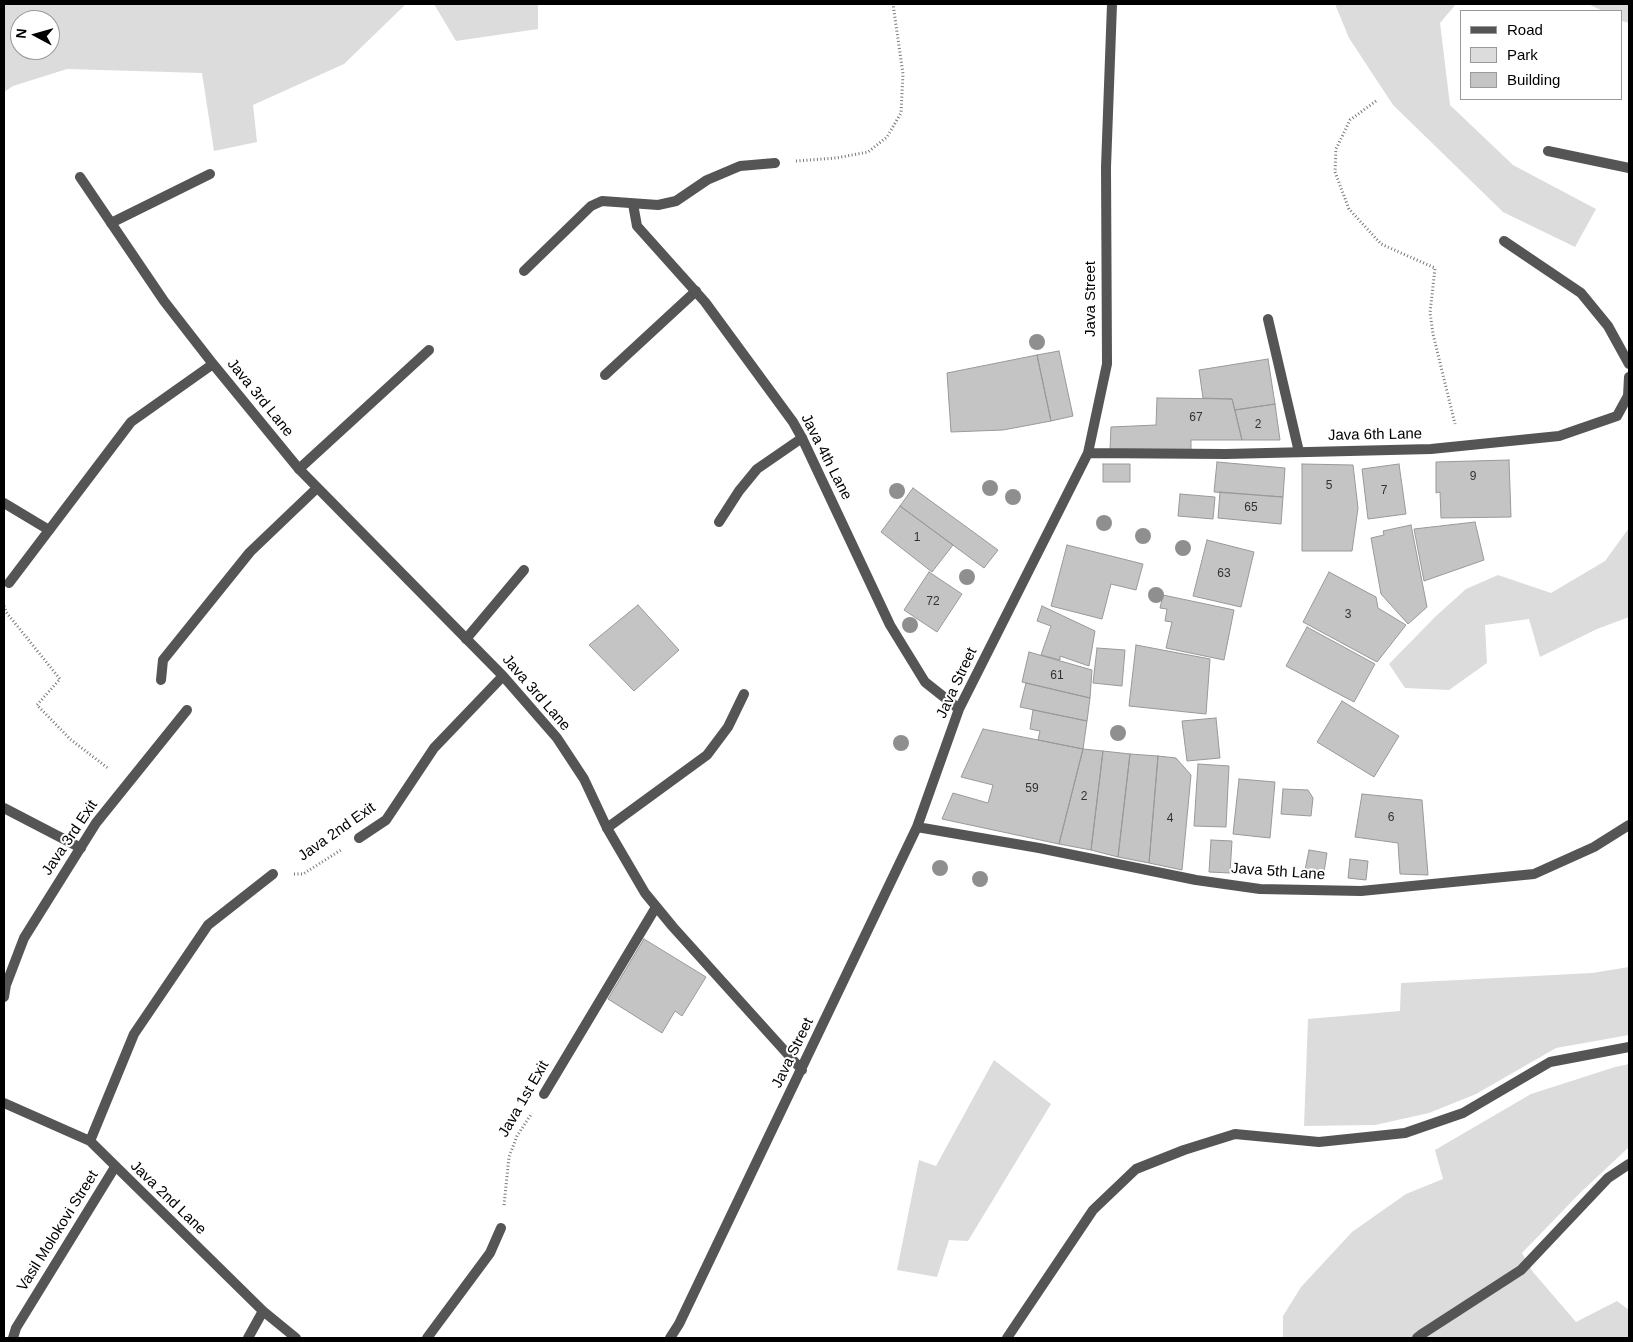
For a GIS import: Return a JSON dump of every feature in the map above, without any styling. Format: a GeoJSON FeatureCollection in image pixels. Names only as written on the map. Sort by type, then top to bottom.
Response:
{"type":"FeatureCollection","features":[{"type":"Feature","properties":{"kind":"street","name":"Java Street"},"geometry":{"type":"LineString","coordinates":[[670,1338],[679,1324],[802,1070],[917,827],[959,709],[1088,453],[1106,364],[1106,167],[1112,4]]}},
{"type":"Feature","properties":{"kind":"street"},"geometry":{"type":"LineString","coordinates":[[1548,151],[1629,168]]}},
{"type":"Feature","properties":{"kind":"street"},"geometry":{"type":"LineString","coordinates":[[524,271],[591,206],[602,201],[658,205],[676,200],[707,180],[740,166],[775,162]]}},
{"type":"Feature","properties":{"kind":"street"},"geometry":{"type":"LineString","coordinates":[[111,223],[210,174]]}},
{"type":"Feature","properties":{"kind":"street","name":"Java 3rd Lane"},"geometry":{"type":"LineString","coordinates":[[80,177],[164,301],[299,469],[503,676],[557,738],[584,779],[607,828],[645,893],[673,927],[802,1070]]}},
{"type":"Feature","properties":{"kind":"street","name":"Java 4th Lane"},"geometry":{"type":"LineString","coordinates":[[633,204],[637,226],[696,291],[793,422],[890,625],[925,682],[959,709]]}},
{"type":"Feature","properties":{"kind":"street"},"geometry":{"type":"LineString","coordinates":[[1504,241],[1581,294],[1608,326],[1629,364]]}},
{"type":"Feature","properties":{"kind":"street"},"geometry":{"type":"LineString","coordinates":[[605,375],[696,291]]}},
{"type":"Feature","properties":{"kind":"street"},"geometry":{"type":"LineString","coordinates":[[1268,319],[1299,452]]}},
{"type":"Feature","properties":{"kind":"street"},"geometry":{"type":"LineString","coordinates":[[299,469],[429,350]]}},
{"type":"Feature","properties":{"kind":"street","name":"Java 3rd Lane"},"geometry":{"type":"LineString","coordinates":[[9,583],[131,422],[213,364]]}},
{"type":"Feature","properties":{"kind":"street","name":"Java 6th Lane"},"geometry":{"type":"LineString","coordinates":[[1088,453],[1226,454],[1431,449],[1559,436],[1617,416],[1628,396],[1629,377]]}},
{"type":"Feature","properties":{"kind":"street"},"geometry":{"type":"LineString","coordinates":[[719,522],[739,491],[757,469],[802,438]]}},
{"type":"Feature","properties":{"kind":"street"},"geometry":{"type":"LineString","coordinates":[[161,680],[163,660],[250,552],[317,488]]}},
{"type":"Feature","properties":{"kind":"street"},"geometry":{"type":"LineString","coordinates":[[4,503],[49,530]]}},
{"type":"Feature","properties":{"kind":"street"},"geometry":{"type":"LineString","coordinates":[[466,639],[524,570]]}},
{"type":"Feature","properties":{"kind":"street","name":"Java 2nd Exit"},"geometry":{"type":"LineString","coordinates":[[359,838],[386,820],[434,748],[503,676]]}},
{"type":"Feature","properties":{"kind":"street"},"geometry":{"type":"LineString","coordinates":[[607,828],[707,755],[728,727],[744,694]]}},
{"type":"Feature","properties":{"kind":"street","name":"Java 3rd Exit"},"geometry":{"type":"LineString","coordinates":[[4,997],[6,985],[24,938],[96,823],[187,710]]}},
{"type":"Feature","properties":{"kind":"street"},"geometry":{"type":"LineString","coordinates":[[4,808],[81,848]]}},
{"type":"Feature","properties":{"kind":"street","name":"Java 5th Lane"},"geometry":{"type":"LineString","coordinates":[[917,827],[1039,848],[1196,880],[1260,889],[1361,891],[1534,874],[1594,847],[1629,825]]}},
{"type":"Feature","properties":{"kind":"street"},"geometry":{"type":"LineString","coordinates":[[90,1141],[134,1034],[208,925],[273,874]]}},
{"type":"Feature","properties":{"kind":"street","name":"Java 1st Exit"},"geometry":{"type":"LineString","coordinates":[[544,1094],[656,906]]}},
{"type":"Feature","properties":{"kind":"street"},"geometry":{"type":"LineString","coordinates":[[1007,1338],[1093,1210],[1136,1169],[1184,1150],[1235,1134],[1319,1142],[1405,1133],[1464,1113],[1550,1062],[1629,1047]]}},
{"type":"Feature","properties":{"kind":"street","name":"Java 2nd Lane"},"geometry":{"type":"LineString","coordinates":[[4,1103],[90,1141],[263,1311],[296,1338]]}},
{"type":"Feature","properties":{"kind":"street"},"geometry":{"type":"LineString","coordinates":[[1418,1337],[1521,1270],[1608,1178],[1629,1164]]}},
{"type":"Feature","properties":{"kind":"street","name":"Vasil Molokovi Street"},"geometry":{"type":"LineString","coordinates":[[13,1338],[16,1328],[115,1167]]}},
{"type":"Feature","properties":{"kind":"street"},"geometry":{"type":"LineString","coordinates":[[427,1338],[490,1253],[501,1228]]}},
{"type":"Feature","properties":{"kind":"street"},"geometry":{"type":"LineString","coordinates":[[248,1338],[263,1311]]}},
{"type":"Feature","properties":{"kind":"path"},"geometry":{"type":"LineString","coordinates":[[775,162],[836,158],[868,152],[887,137],[901,113],[903,74],[893,4]]}},
{"type":"Feature","properties":{"kind":"path"},"geometry":{"type":"LineString","coordinates":[[1376,100],[1350,120],[1336,149],[1335,172],[1349,209],[1382,244],[1435,268],[1430,313],[1433,334],[1460,446]]}},
{"type":"Feature","properties":{"kind":"path"},"geometry":{"type":"LineString","coordinates":[[4,606],[6,612],[60,679],[37,705],[70,739],[128,784]]}},
{"type":"Feature","properties":{"kind":"path","name":"Java 2nd Exit"},"geometry":{"type":"LineString","coordinates":[[273,874],[303,874],[359,838]]}},
{"type":"Feature","properties":{"kind":"path","name":"Java 1st Exit"},"geometry":{"type":"LineString","coordinates":[[501,1228],[509,1175],[509,1157],[517,1136],[544,1094]]}},
{"type":"Feature","properties":{"kind":"green space"},"geometry":{"type":"Polygon","coordinates":[[[4,4],[406,4],[344,64],[253,105],[257,142],[214,151],[202,73],[67,69],[13,86],[4,92],[4,4]]]}},
{"type":"Feature","properties":{"kind":"green space"},"geometry":{"type":"Polygon","coordinates":[[[434,4],[538,4],[538,29],[456,41],[434,4]]]}},
{"type":"Feature","properties":{"kind":"green space"},"geometry":{"type":"Polygon","coordinates":[[[1335,4],[1456,4],[1440,23],[1450,105],[1513,165],[1596,209],[1575,247],[1503,212],[1393,105],[1349,38],[1335,4]]]}},
{"type":"Feature","properties":{"kind":"green space"},"geometry":{"type":"Polygon","coordinates":[[[1588,4],[1629,4],[1629,23],[1623,21],[1623,10],[1601,10],[1588,4]]]}},
{"type":"Feature","properties":{"kind":"green space"},"geometry":{"type":"Polygon","coordinates":[[[1629,528],[1629,617],[1597,629],[1540,657],[1529,619],[1485,625],[1487,663],[1449,690],[1405,688],[1389,664],[1436,616],[1466,589],[1498,575],[1551,593],[1605,561],[1629,528]]]}},
{"type":"Feature","properties":{"kind":"green space"},"geometry":{"type":"Polygon","coordinates":[[[1629,967],[1629,1035],[1556,1048],[1476,1094],[1429,1113],[1375,1125],[1304,1126],[1308,1019],[1400,1011],[1401,983],[1592,973],[1629,967]]]}},
{"type":"Feature","properties":{"kind":"green space"},"geometry":{"type":"Polygon","coordinates":[[[994,1060],[1051,1104],[968,1241],[949,1240],[937,1277],[897,1270],[919,1160],[936,1166],[994,1060]]]}},
{"type":"Feature","properties":{"kind":"green space"},"geometry":{"type":"Polygon","coordinates":[[[1629,1064],[1629,1147],[1581,1192],[1522,1253],[1533,1272],[1576,1322],[1617,1301],[1629,1310],[1629,1338],[1283,1338],[1283,1316],[1301,1287],[1352,1232],[1406,1194],[1443,1179],[1435,1150],[1531,1094],[1629,1064]]]}},
{"type":"Feature","properties":{"kind":"building"},"geometry":{"type":"Polygon","coordinates":[[[1059,351],[1073,416],[1051,421],[1037,355],[1059,351]]]}},
{"type":"Feature","properties":{"kind":"building"},"geometry":{"type":"Polygon","coordinates":[[[1037,355],[1051,421],[1003,430],[951,432],[947,373],[1037,355]]]}},
{"type":"Feature","properties":{"kind":"building"},"geometry":{"type":"Polygon","coordinates":[[[1268,359],[1275,404],[1235,410],[1232,399],[1203,398],[1199,370],[1268,359]]]}},
{"type":"Feature","properties":{"kind":"building"},"geometry":{"type":"Polygon","coordinates":[[[1157,398],[1232,399],[1242,440],[1191,440],[1191,450],[1110,450],[1111,427],[1156,425],[1157,398]]]}},
{"type":"Feature","properties":{"kind":"building"},"geometry":{"type":"Polygon","coordinates":[[[1275,404],[1280,440],[1242,440],[1235,410],[1275,404]]]}},
{"type":"Feature","properties":{"kind":"building"},"geometry":{"type":"Polygon","coordinates":[[[1509,460],[1511,517],[1441,518],[1440,492],[1436,493],[1436,462],[1509,460]]]}},
{"type":"Feature","properties":{"kind":"building"},"geometry":{"type":"Polygon","coordinates":[[[1217,462],[1285,468],[1283,497],[1214,492],[1217,462]]]}},
{"type":"Feature","properties":{"kind":"building"},"geometry":{"type":"Polygon","coordinates":[[[1103,464],[1130,464],[1130,482],[1103,482],[1103,464]]]}},
{"type":"Feature","properties":{"kind":"building"},"geometry":{"type":"Polygon","coordinates":[[[1302,464],[1353,465],[1358,508],[1352,551],[1302,551],[1302,464]]]}},
{"type":"Feature","properties":{"kind":"building"},"geometry":{"type":"Polygon","coordinates":[[[1399,464],[1406,514],[1368,519],[1362,469],[1399,464]]]}},
{"type":"Feature","properties":{"kind":"building"},"geometry":{"type":"Polygon","coordinates":[[[913,488],[998,550],[984,568],[900,506],[913,488]]]}},
{"type":"Feature","properties":{"kind":"building"},"geometry":{"type":"Polygon","coordinates":[[[1220,492],[1283,497],[1281,524],[1218,518],[1220,492]]]}},
{"type":"Feature","properties":{"kind":"building"},"geometry":{"type":"Polygon","coordinates":[[[1180,494],[1215,497],[1213,519],[1178,516],[1180,494]]]}},
{"type":"Feature","properties":{"kind":"building"},"geometry":{"type":"Polygon","coordinates":[[[900,506],[953,545],[932,572],[881,532],[900,506]]]}},
{"type":"Feature","properties":{"kind":"building"},"geometry":{"type":"Polygon","coordinates":[[[1475,522],[1484,560],[1424,581],[1414,529],[1475,522]]]}},
{"type":"Feature","properties":{"kind":"building"},"geometry":{"type":"Polygon","coordinates":[[[1411,525],[1427,607],[1408,624],[1381,594],[1371,538],[1384,535],[1383,531],[1411,525]]]}},
{"type":"Feature","properties":{"kind":"building"},"geometry":{"type":"Polygon","coordinates":[[[1207,540],[1254,552],[1241,607],[1193,596],[1207,540]]]}},
{"type":"Feature","properties":{"kind":"building"},"geometry":{"type":"Polygon","coordinates":[[[1067,545],[1143,564],[1136,590],[1111,584],[1102,619],[1051,606],[1067,545]]]}},
{"type":"Feature","properties":{"kind":"building"},"geometry":{"type":"Polygon","coordinates":[[[929,572],[962,594],[937,632],[904,610],[929,572]]]}},
{"type":"Feature","properties":{"kind":"building"},"geometry":{"type":"Polygon","coordinates":[[[1329,572],[1376,597],[1378,608],[1406,625],[1377,662],[1303,622],[1329,572]]]}},
{"type":"Feature","properties":{"kind":"building"},"geometry":{"type":"Polygon","coordinates":[[[1163,595],[1234,610],[1224,660],[1166,648],[1172,622],[1165,621],[1167,609],[1160,608],[1163,595]]]}},
{"type":"Feature","properties":{"kind":"building"},"geometry":{"type":"Polygon","coordinates":[[[638,605],[679,650],[634,691],[589,645],[638,605]]]}},
{"type":"Feature","properties":{"kind":"building"},"geometry":{"type":"Polygon","coordinates":[[[1042,606],[1095,631],[1089,666],[1060,656],[1060,660],[1041,655],[1051,626],[1037,621],[1042,606]]]}},
{"type":"Feature","properties":{"kind":"building"},"geometry":{"type":"Polygon","coordinates":[[[1307,627],[1375,664],[1354,702],[1286,666],[1307,627]]]}},
{"type":"Feature","properties":{"kind":"building"},"geometry":{"type":"Polygon","coordinates":[[[1136,645],[1210,659],[1206,714],[1129,706],[1136,645]]]}},
{"type":"Feature","properties":{"kind":"building"},"geometry":{"type":"Polygon","coordinates":[[[1097,648],[1125,650],[1122,686],[1093,683],[1097,648]]]}},
{"type":"Feature","properties":{"kind":"building"},"geometry":{"type":"Polygon","coordinates":[[[1029,652],[1092,670],[1090,698],[1022,682],[1029,652]]]}},
{"type":"Feature","properties":{"kind":"building"},"geometry":{"type":"Polygon","coordinates":[[[1026,683],[1090,698],[1087,721],[1020,707],[1026,683]]]}},
{"type":"Feature","properties":{"kind":"building"},"geometry":{"type":"Polygon","coordinates":[[[1342,701],[1399,736],[1374,777],[1317,742],[1342,701]]]}},
{"type":"Feature","properties":{"kind":"building"},"geometry":{"type":"Polygon","coordinates":[[[1033,710],[1087,721],[1083,749],[1038,740],[1040,731],[1030,729],[1033,710]]]}},
{"type":"Feature","properties":{"kind":"building"},"geometry":{"type":"Polygon","coordinates":[[[1216,718],[1220,758],[1187,761],[1182,721],[1216,718]]]}},
{"type":"Feature","properties":{"kind":"building"},"geometry":{"type":"Polygon","coordinates":[[[983,729],[1083,749],[1059,844],[942,819],[953,793],[988,803],[993,785],[961,777],[983,729]]]}},
{"type":"Feature","properties":{"kind":"building"},"geometry":{"type":"Polygon","coordinates":[[[1083,749],[1103,751],[1091,850],[1059,844],[1083,749]]]}},
{"type":"Feature","properties":{"kind":"building"},"geometry":{"type":"Polygon","coordinates":[[[1103,751],[1130,754],[1118,857],[1091,850],[1103,751]]]}},
{"type":"Feature","properties":{"kind":"building"},"geometry":{"type":"Polygon","coordinates":[[[1130,754],[1158,756],[1149,863],[1118,857],[1130,754]]]}},
{"type":"Feature","properties":{"kind":"building"},"geometry":{"type":"Polygon","coordinates":[[[1158,756],[1176,758],[1191,775],[1182,870],[1149,863],[1158,756]]]}},
{"type":"Feature","properties":{"kind":"building"},"geometry":{"type":"Polygon","coordinates":[[[1198,764],[1229,766],[1226,827],[1194,826],[1198,764]]]}},
{"type":"Feature","properties":{"kind":"building"},"geometry":{"type":"Polygon","coordinates":[[[1239,779],[1275,782],[1270,838],[1233,834],[1239,779]]]}},
{"type":"Feature","properties":{"kind":"building"},"geometry":{"type":"Polygon","coordinates":[[[1283,789],[1308,790],[1313,798],[1311,816],[1281,814],[1283,789]]]}},
{"type":"Feature","properties":{"kind":"building"},"geometry":{"type":"Polygon","coordinates":[[[1362,794],[1422,800],[1428,875],[1400,874],[1398,843],[1355,837],[1362,794]]]}},
{"type":"Feature","properties":{"kind":"building"},"geometry":{"type":"Polygon","coordinates":[[[1211,840],[1232,841],[1230,873],[1209,872],[1211,840]]]}},
{"type":"Feature","properties":{"kind":"building"},"geometry":{"type":"Polygon","coordinates":[[[1309,850],[1327,853],[1323,878],[1304,875],[1309,850]]]}},
{"type":"Feature","properties":{"kind":"building"},"geometry":{"type":"Polygon","coordinates":[[[1350,859],[1368,861],[1366,880],[1348,878],[1350,859]]]}},
{"type":"Feature","properties":{"kind":"building"},"geometry":{"type":"Polygon","coordinates":[[[644,939],[706,977],[682,1016],[675,1011],[662,1033],[608,999],[644,939]]]}}]}
